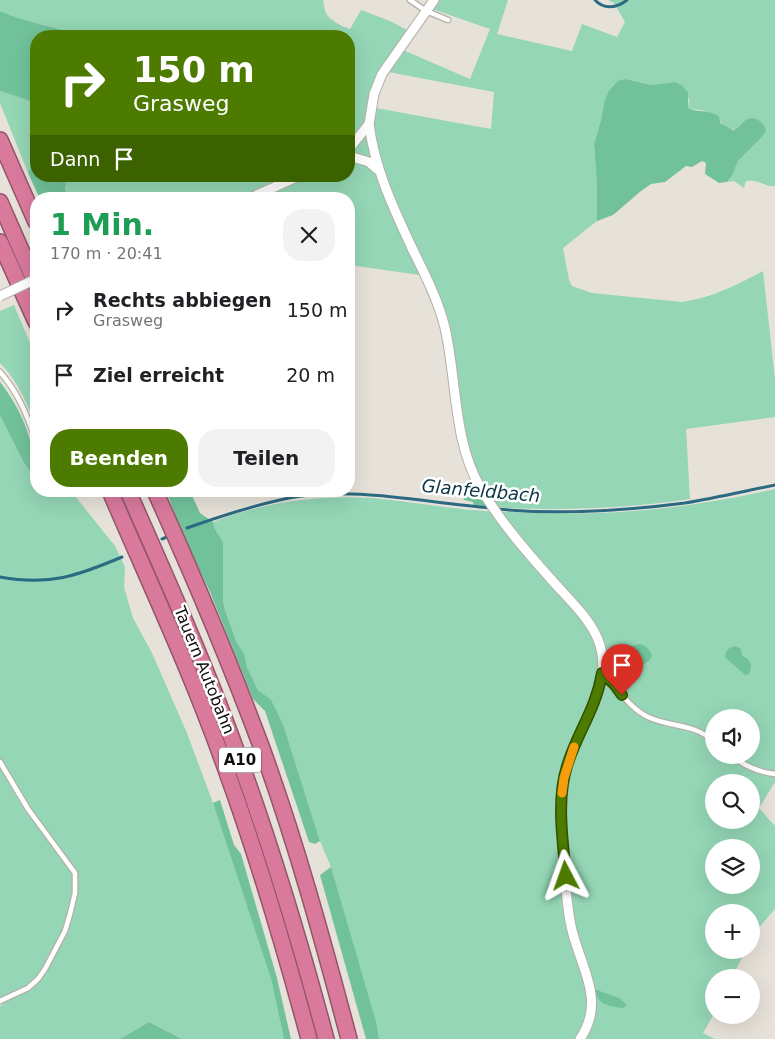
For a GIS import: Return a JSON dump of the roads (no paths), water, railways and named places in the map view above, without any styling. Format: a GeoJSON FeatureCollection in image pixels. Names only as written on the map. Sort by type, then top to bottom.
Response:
{"type":"FeatureCollection","features":[{"type":"Feature","properties":{"kind":"highway"},"geometry":{"type":"LineString","coordinates":[[0,140],[30,208]]}},
{"type":"Feature","properties":{"kind":"highway"},"geometry":{"type":"LineString","coordinates":[[0,202],[30,270]]}},
{"type":"Feature","properties":{"kind":"highway"},"geometry":{"type":"LineString","coordinates":[[0,242],[30,309]]}},
{"type":"Feature","properties":{"kind":"highway","name":"Tauern Autobahn"},"geometry":{"type":"LineString","coordinates":[[113,497],[188,672],[224,763],[285,949],[309,1039]]}},
{"type":"Feature","properties":{"kind":"highway","name":"A10"},"geometry":{"type":"LineString","coordinates":[[131,497],[200,656],[236,750],[270,846],[300,944],[326,1039]]}},
{"type":"Feature","properties":{"kind":"highway"},"geometry":{"type":"LineString","coordinates":[[158,497],[225,652],[261,747],[294,844],[349,1039]]}},
{"type":"Feature","properties":{"kind":"street"},"geometry":{"type":"LineString","coordinates":[[434,0],[382,74],[374,94],[369,124],[372,150],[379,171],[441,314],[449,348],[464,447],[476,479],[500,516],[593,630],[602,654],[602,673],[595,703],[572,752],[562,787],[562,823],[570,920],[588,978],[592,1002],[591,1018],[588,1027],[580,1039]]}},
{"type":"Feature","properties":{"kind":"street"},"geometry":{"type":"LineString","coordinates":[[355,142],[369,124]]}},
{"type":"Feature","properties":{"kind":"street"},"geometry":{"type":"LineString","coordinates":[[355,158],[369,162],[379,171]]}},
{"type":"Feature","properties":{"kind":"street"},"geometry":{"type":"LineString","coordinates":[[264,192],[286,182]]}},
{"type":"Feature","properties":{"kind":"street"},"geometry":{"type":"LineString","coordinates":[[0,296],[30,283]]}},
{"type":"Feature","properties":{"kind":"lane"},"geometry":{"type":"LineString","coordinates":[[410,0],[426,11],[448,20]]}},
{"type":"Feature","properties":{"kind":"lane"},"geometry":{"type":"LineString","coordinates":[[0,372],[16,392],[30,424]]}},
{"type":"Feature","properties":{"kind":"lane"},"geometry":{"type":"LineString","coordinates":[[602,673],[630,703],[646,716],[665,723],[686,726],[705,734]]}},
{"type":"Feature","properties":{"kind":"lane"},"geometry":{"type":"LineString","coordinates":[[0,762],[28,809],[75,873],[75,893],[68,923],[46,969],[28,988],[0,1001]]}},
{"type":"Feature","properties":{"kind":"lane"},"geometry":{"type":"LineString","coordinates":[[743,764],[747,767],[775,774]]}},
{"type":"Feature","properties":{"kind":"waterway"},"geometry":{"type":"LineString","coordinates":[[595,0],[606,7],[619,5],[627,0]]}},
{"type":"Feature","properties":{"kind":"waterway","name":"Glanfeldbach"},"geometry":{"type":"LineString","coordinates":[[497,509],[567,512],[638,508],[685,503],[775,485]]}},
{"type":"Feature","properties":{"kind":"waterway","name":"Glanfeldbach"},"geometry":{"type":"LineString","coordinates":[[355,495],[491,508]]}},
{"type":"Feature","properties":{"kind":"waterway","name":"Glanfeldbach"},"geometry":{"type":"LineString","coordinates":[[187,528],[263,504],[297,497]]}},
{"type":"Feature","properties":{"kind":"waterway","name":"Glanfeldbach"},"geometry":{"type":"LineString","coordinates":[[162,539],[167,537]]}},
{"type":"Feature","properties":{"kind":"waterway","name":"Glanfeldbach"},"geometry":{"type":"LineString","coordinates":[[0,577],[18,580],[63,578],[122,557]]}}]}
